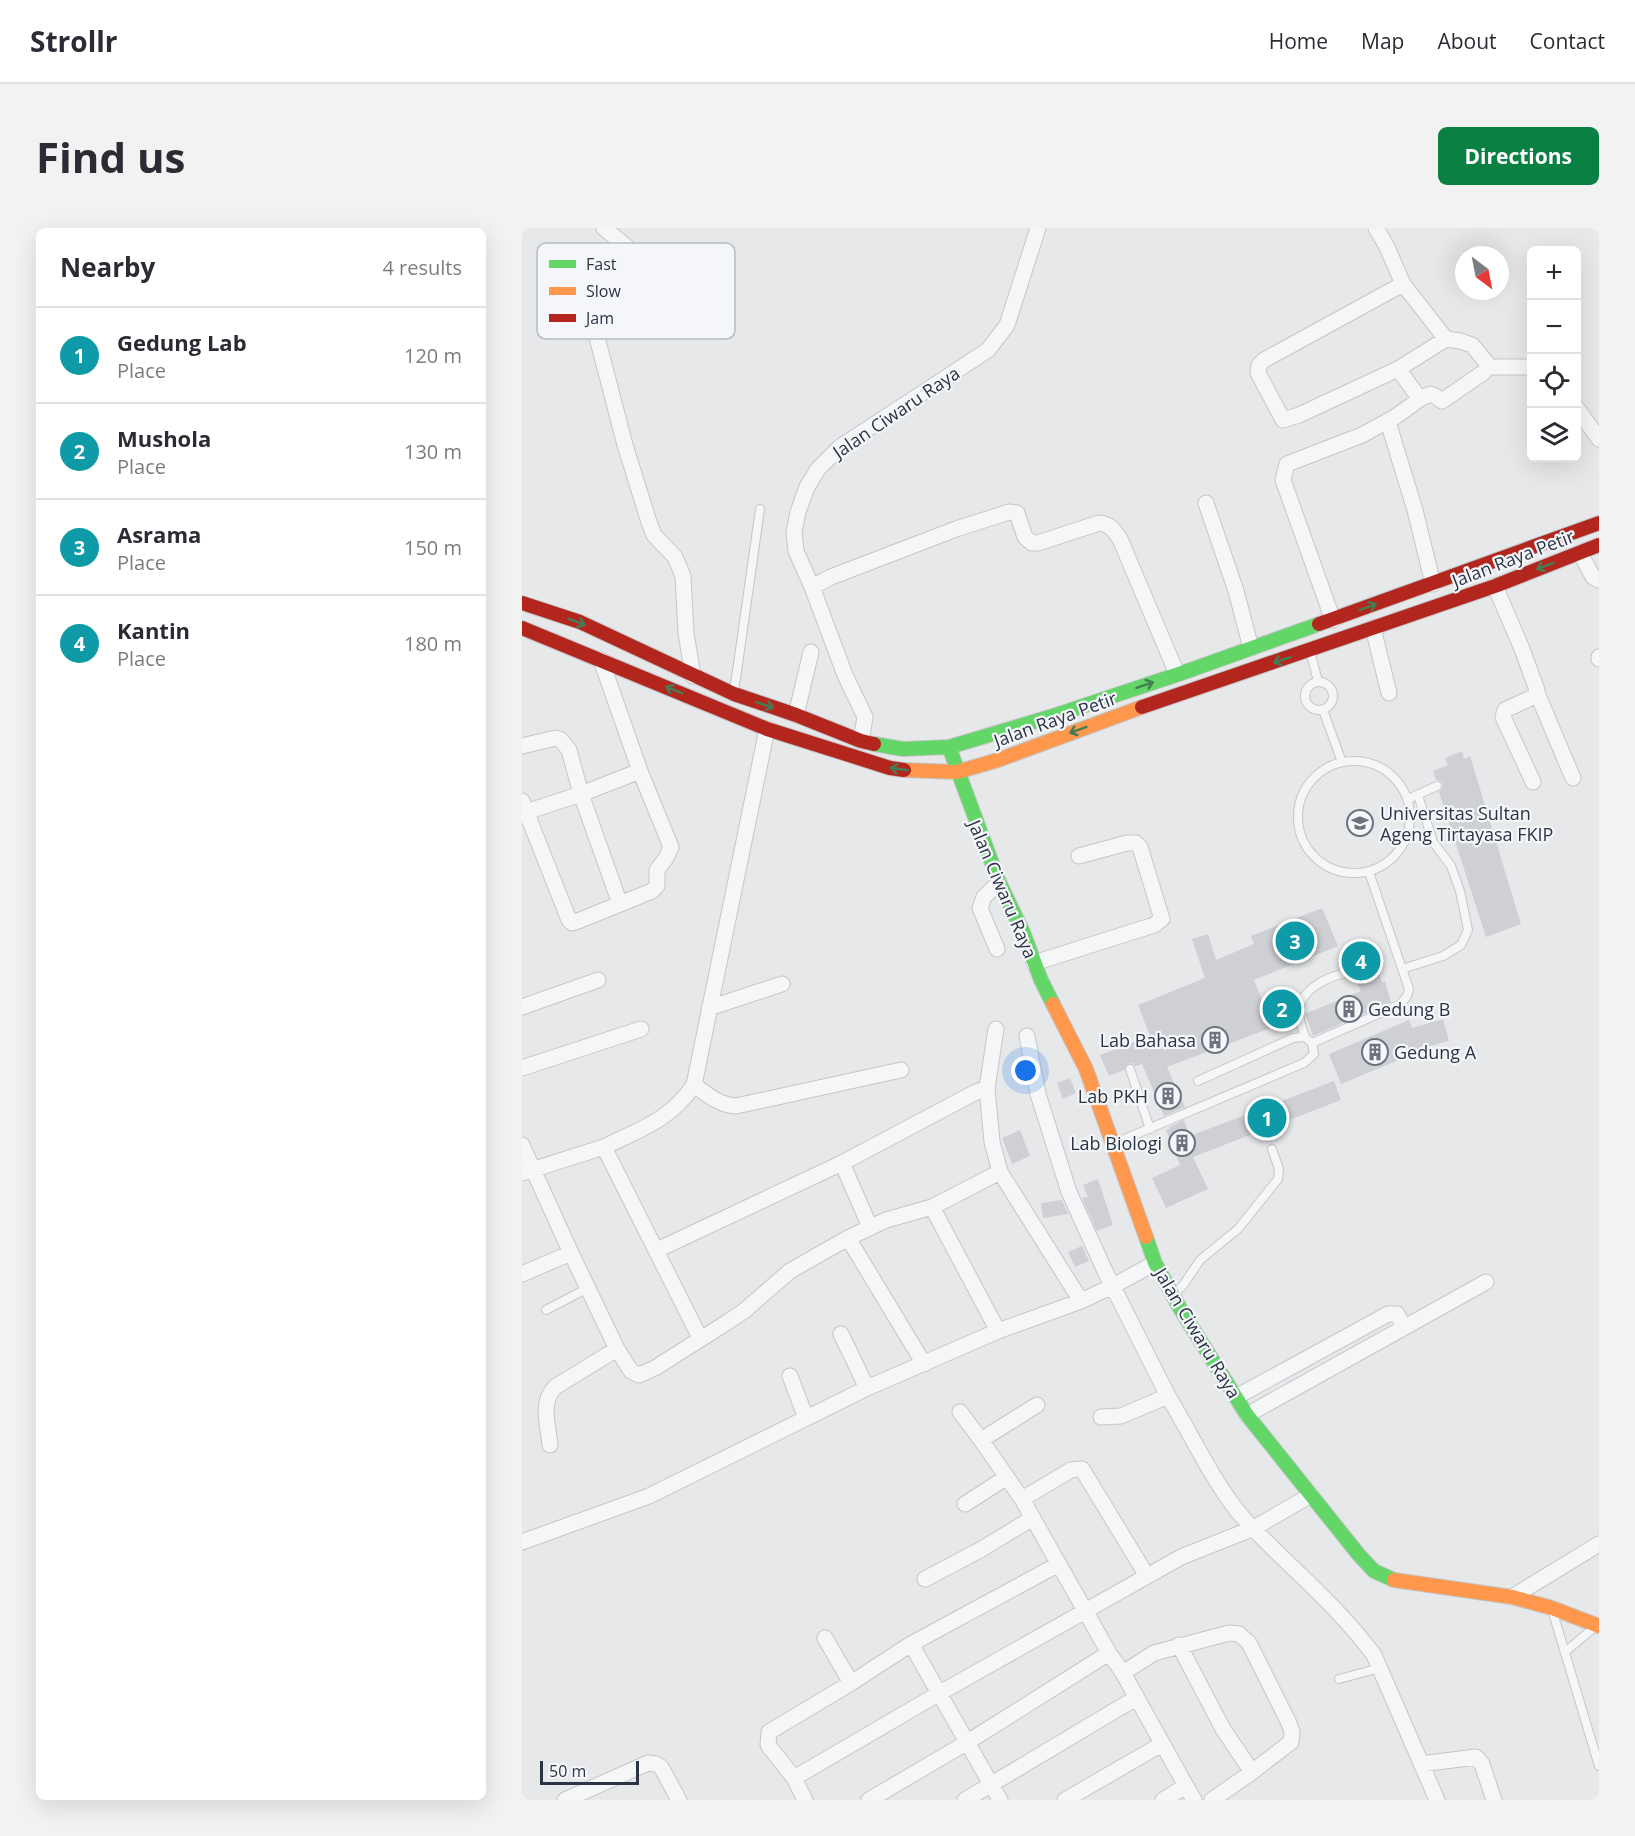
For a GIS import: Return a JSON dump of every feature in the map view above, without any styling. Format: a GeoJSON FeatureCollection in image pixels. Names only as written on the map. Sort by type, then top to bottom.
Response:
{"type":"FeatureCollection","features":[{"type":"Feature","properties":{"kind":"main road","name":"Jalan Raya Petir"},"geometry":{"type":"LineString","coordinates":[[522,603],[580,622],[734,694],[796,715],[861,741],[903,749],[949,747],[1053,716],[1177,674],[1599,524]]}},
{"type":"Feature","properties":{"kind":"main road","name":"Jalan Raya Petir"},"geometry":{"type":"LineString","coordinates":[[522,628],[767,729],[890,768],[924,772],[957,772],[998,760],[1136,709],[1495,586],[1599,545]]}},
{"type":"Feature","properties":{"kind":"main road","name":"Jalan Ciwaru Raya"},"geometry":{"type":"LineString","coordinates":[[949,747],[999,882],[1034,963],[1086,1069],[1155,1263],[1247,1415],[1374,1571],[1393,1580],[1512,1597],[1552,1608],[1598,1626]]}},
{"type":"Feature","properties":{"kind":"street"},"geometry":{"type":"LineString","coordinates":[[604,228],[622,243]]}},
{"type":"Feature","properties":{"kind":"street","name":"Jalan Ciwaru Raya"},"geometry":{"type":"LineString","coordinates":[[861,741],[865,717],[845,675],[814,586],[796,551],[794,532],[807,487],[818,469],[840,447],[988,350],[1007,325],[1038,228]]}},
{"type":"Feature","properties":{"kind":"street"},"geometry":{"type":"LineString","coordinates":[[1376,228],[1403,284],[1446,339]]}},
{"type":"Feature","properties":{"kind":"street"},"geometry":{"type":"LineString","coordinates":[[1403,284],[1264,360],[1259,365],[1258,372],[1282,420],[1287,420],[1398,369],[1446,339],[1472,345],[1490,367],[1527,367]]}},
{"type":"Feature","properties":{"kind":"street"},"geometry":{"type":"LineString","coordinates":[[597,339],[625,445],[649,522],[654,535],[675,557],[682,576],[686,633],[693,676]]}},
{"type":"Feature","properties":{"kind":"street"},"geometry":{"type":"LineString","coordinates":[[1398,369],[1420,399]]}},
{"type":"Feature","properties":{"kind":"street"},"geometry":{"type":"LineString","coordinates":[[1333,620],[1283,480],[1287,464],[1362,435],[1388,422],[1430,393],[1442,401],[1484,372]]}},
{"type":"Feature","properties":{"kind":"street"},"geometry":{"type":"LineString","coordinates":[[1577,408],[1599,439]]}},
{"type":"Feature","properties":{"kind":"street"},"geometry":{"type":"LineString","coordinates":[[1388,422],[1415,510],[1433,584]]}},
{"type":"Feature","properties":{"kind":"street"},"geometry":{"type":"LineString","coordinates":[[1206,503],[1236,591],[1251,648]]}},
{"type":"Feature","properties":{"kind":"street"},"geometry":{"type":"LineString","coordinates":[[814,586],[831,577],[956,529],[1008,512],[1017,513],[1025,537],[1032,543],[1104,523],[1113,528],[1120,539],[1177,674]]}},
{"type":"Feature","properties":{"kind":"street"},"geometry":{"type":"LineString","coordinates":[[1580,553],[1593,577],[1599,579]]}},
{"type":"Feature","properties":{"kind":"street"},"geometry":{"type":"LineString","coordinates":[[1495,586],[1573,778]]}},
{"type":"Feature","properties":{"kind":"street"},"geometry":{"type":"LineString","coordinates":[[1372,628],[1389,693]]}},
{"type":"Feature","properties":{"kind":"street"},"geometry":{"type":"LineString","coordinates":[[796,715],[810,652]]}},
{"type":"Feature","properties":{"kind":"street"},"geometry":{"type":"LineString","coordinates":[[601,660],[640,771],[671,847],[657,870],[658,881],[655,889],[572,923],[568,920],[524,806],[581,794],[640,771]]}},
{"type":"Feature","properties":{"kind":"street"},"geometry":{"type":"LineString","coordinates":[[1533,782],[1503,717],[1505,710],[1537,693]]}},
{"type":"Feature","properties":{"kind":"street"},"geometry":{"type":"LineString","coordinates":[[527,1171],[604,1147],[663,1119],[685,1098],[694,1085],[767,729]]}},
{"type":"Feature","properties":{"kind":"street"},"geometry":{"type":"LineString","coordinates":[[522,746],[556,738],[561,740],[569,750],[581,794],[620,904]]}},
{"type":"Feature","properties":{"kind":"street"},"geometry":{"type":"LineString","coordinates":[[1034,963],[1154,925],[1162,919],[1140,847],[1136,843],[1127,843],[1079,856]]}},
{"type":"Feature","properties":{"kind":"street"},"geometry":{"type":"LineString","coordinates":[[997,949],[980,908],[984,897],[999,882]]}},
{"type":"Feature","properties":{"kind":"street"},"geometry":{"type":"LineString","coordinates":[[522,1007],[598,980]]}},
{"type":"Feature","properties":{"kind":"street"},"geometry":{"type":"LineString","coordinates":[[709,1008],[782,984]]}},
{"type":"Feature","properties":{"kind":"street"},"geometry":{"type":"LineString","coordinates":[[522,1068],[641,1029]]}},
{"type":"Feature","properties":{"kind":"street"},"geometry":{"type":"LineString","coordinates":[[996,1029],[987,1088],[992,1142],[1000,1172],[1082,1300]]}},
{"type":"Feature","properties":{"kind":"street"},"geometry":{"type":"LineString","coordinates":[[1027,1036],[1038,1094],[1069,1192],[1168,1396],[1229,1500],[1364,1641],[1380,1668],[1437,1800]]}},
{"type":"Feature","properties":{"kind":"street"},"geometry":{"type":"LineString","coordinates":[[694,1085],[713,1099],[726,1105],[736,1106],[901,1070]]}},
{"type":"Feature","properties":{"kind":"street"},"geometry":{"type":"LineString","coordinates":[[657,1250],[842,1163],[987,1088]]}},
{"type":"Feature","properties":{"kind":"street"},"geometry":{"type":"LineString","coordinates":[[522,1144],[527,1171],[571,1253],[617,1349],[631,1371],[639,1375],[654,1368],[744,1311],[790,1271],[848,1238],[886,1220],[932,1207],[1000,1172]]}},
{"type":"Feature","properties":{"kind":"street"},"geometry":{"type":"LineString","coordinates":[[604,1147],[700,1338]]}},
{"type":"Feature","properties":{"kind":"street"},"geometry":{"type":"LineString","coordinates":[[842,1163],[870,1227]]}},
{"type":"Feature","properties":{"kind":"street"},"geometry":{"type":"LineString","coordinates":[[932,1207],[998,1331]]}},
{"type":"Feature","properties":{"kind":"street"},"geometry":{"type":"LineString","coordinates":[[848,1238],[924,1364]]}},
{"type":"Feature","properties":{"kind":"street"},"geometry":{"type":"LineString","coordinates":[[522,1274],[571,1253]]}},
{"type":"Feature","properties":{"kind":"street"},"geometry":{"type":"LineString","coordinates":[[522,1542],[649,1496],[867,1388],[998,1331],[1082,1300],[1155,1263]]}},
{"type":"Feature","properties":{"kind":"street"},"geometry":{"type":"LineString","coordinates":[[1247,1415],[1486,1282]]}},
{"type":"Feature","properties":{"kind":"street"},"geometry":{"type":"LineString","coordinates":[[1236,1397],[1388,1314],[1397,1314],[1404,1327]]}},
{"type":"Feature","properties":{"kind":"street"},"geometry":{"type":"LineString","coordinates":[[841,1334],[867,1388]]}},
{"type":"Feature","properties":{"kind":"street"},"geometry":{"type":"LineString","coordinates":[[550,1445],[546,1404],[548,1396],[555,1387],[617,1349]]}},
{"type":"Feature","properties":{"kind":"street"},"geometry":{"type":"LineString","coordinates":[[790,1376],[806,1418]]}},
{"type":"Feature","properties":{"kind":"street"},"geometry":{"type":"LineString","coordinates":[[1265,1381],[1275,1399]]}},
{"type":"Feature","properties":{"kind":"street"},"geometry":{"type":"LineString","coordinates":[[1101,1417],[1121,1416],[1168,1396]]}},
{"type":"Feature","properties":{"kind":"street"},"geometry":{"type":"LineString","coordinates":[[981,1440],[1036,1405]]}},
{"type":"Feature","properties":{"kind":"street"},"geometry":{"type":"LineString","coordinates":[[960,1412],[1022,1499],[1190,1793],[1163,1800]]}},
{"type":"Feature","properties":{"kind":"street"},"geometry":{"type":"LineString","coordinates":[[1022,1499],[1071,1470],[1082,1469],[1147,1576]]}},
{"type":"Feature","properties":{"kind":"street"},"geometry":{"type":"LineString","coordinates":[[965,1504],[1006,1477]]}},
{"type":"Feature","properties":{"kind":"street"},"geometry":{"type":"LineString","coordinates":[[794,1779],[1084,1610],[1181,1557],[1254,1528],[1311,1495]]}},
{"type":"Feature","properties":{"kind":"street"},"geometry":{"type":"LineString","coordinates":[[925,1579],[1033,1518]]}},
{"type":"Feature","properties":{"kind":"street"},"geometry":{"type":"LineString","coordinates":[[1512,1597],[1599,1544]]}},
{"type":"Feature","properties":{"kind":"street"},"geometry":{"type":"LineString","coordinates":[[806,1800],[794,1779],[768,1744],[769,1732],[911,1644],[1059,1564]]}},
{"type":"Feature","properties":{"kind":"street"},"geometry":{"type":"LineString","coordinates":[[1123,1673],[1154,1653],[1179,1645],[1229,1634],[1239,1634],[1249,1643],[1292,1732],[1291,1742],[1212,1800]]}},
{"type":"Feature","properties":{"kind":"street"},"geometry":{"type":"LineString","coordinates":[[825,1638],[851,1683]]}},
{"type":"Feature","properties":{"kind":"street"},"geometry":{"type":"LineString","coordinates":[[911,1644],[1000,1800]]}},
{"type":"Feature","properties":{"kind":"street"},"geometry":{"type":"LineString","coordinates":[[1179,1645],[1223,1729],[1252,1772]]}},
{"type":"Feature","properties":{"kind":"street"},"geometry":{"type":"LineString","coordinates":[[869,1800],[966,1743],[1109,1653]]}},
{"type":"Feature","properties":{"kind":"street"},"geometry":{"type":"LineString","coordinates":[[965,1800],[1136,1698]]}},
{"type":"Feature","properties":{"kind":"street"},"geometry":{"type":"LineString","coordinates":[[1065,1800],[1162,1744]]}},
{"type":"Feature","properties":{"kind":"street"},"geometry":{"type":"LineString","coordinates":[[1421,1764],[1476,1757],[1482,1764],[1494,1800]]}},
{"type":"Feature","properties":{"kind":"street"},"geometry":{"type":"LineString","coordinates":[[565,1800],[648,1763],[661,1767],[679,1800]]}},
{"type":"Feature","properties":{"kind":"lane"},"geometry":{"type":"LineString","coordinates":[[734,694],[760,509]]}},
{"type":"Feature","properties":{"kind":"lane"},"geometry":{"type":"LineString","coordinates":[[1310,651],[1318,681]]}},
{"type":"Feature","properties":{"kind":"lane"},"geometry":{"type":"LineString","coordinates":[[1318,681],[1327,684],[1333,692],[1330,705],[1323,710],[1317,710],[1308,705],[1304,696],[1308,686],[1318,681]]}},
{"type":"Feature","properties":{"kind":"lane"},"geometry":{"type":"LineString","coordinates":[[1323,710],[1342,762]]}},
{"type":"Feature","properties":{"kind":"lane"},"geometry":{"type":"LineString","coordinates":[[1361,761],[1380,767],[1396,778],[1408,799],[1411,815],[1410,826],[1402,846],[1388,862],[1369,872],[1337,871],[1318,862],[1305,846],[1298,826],[1299,805],[1307,785],[1322,770],[1342,762],[1361,761]]}},
{"type":"Feature","properties":{"kind":"lane"},"geometry":{"type":"LineString","coordinates":[[1408,799],[1437,786]]}},
{"type":"Feature","properties":{"kind":"lane"},"geometry":{"type":"LineString","coordinates":[[1402,969],[1443,956],[1461,945],[1468,930],[1460,891],[1451,866],[1434,842],[1418,795]]}},
{"type":"Feature","properties":{"kind":"lane"},"geometry":{"type":"LineString","coordinates":[[1311,1043],[1401,1004],[1407,996],[1409,989],[1369,872]]}},
{"type":"Feature","properties":{"kind":"lane"},"geometry":{"type":"LineString","coordinates":[[1114,1143],[1304,1063],[1314,1054],[1311,1043],[1305,1037],[1299,1010],[1302,1001],[1326,978],[1342,974]]}},
{"type":"Feature","properties":{"kind":"lane"},"geometry":{"type":"LineString","coordinates":[[1198,1081],[1293,1038],[1305,1037]]}},
{"type":"Feature","properties":{"kind":"lane"},"geometry":{"type":"LineString","coordinates":[[1130,1069],[1150,1129]]}},
{"type":"Feature","properties":{"kind":"lane"},"geometry":{"type":"LineString","coordinates":[[1173,1296],[1200,1260],[1238,1229],[1278,1179],[1279,1169],[1272,1149]]}},
{"type":"Feature","properties":{"kind":"lane"},"geometry":{"type":"LineString","coordinates":[[546,1310],[588,1288]]}},
{"type":"Feature","properties":{"kind":"lane"},"geometry":{"type":"LineString","coordinates":[[1552,1608],[1599,1766]]}},
{"type":"Feature","properties":{"kind":"lane"},"geometry":{"type":"LineString","coordinates":[[1565,1652],[1598,1626]]}},
{"type":"Feature","properties":{"kind":"lane"},"geometry":{"type":"LineString","coordinates":[[1339,1679],[1380,1668]]}},
{"type":"Feature","properties":{"kind":"building"},"geometry":{"type":"Polygon","coordinates":[[[1462,751],[1464,759],[1470,756],[1521,924],[1486,937],[1439,792],[1443,784],[1436,780],[1433,771],[1448,765],[1445,758],[1462,751]]]}},
{"type":"Feature","properties":{"kind":"building"},"geometry":{"type":"Polygon","coordinates":[[[1322,908],[1338,946],[1254,980],[1264,1005],[1290,994],[1294,1005],[1293,1016],[1273,1027],[1167,1067],[1185,1107],[1164,1116],[1142,1064],[1135,1066],[1132,1063],[1128,1064],[1124,1070],[1109,1076],[1100,1055],[1150,1036],[1138,1005],[1205,978],[1192,939],[1208,934],[1216,960],[1254,944],[1251,936],[1322,908]]]}},
{"type":"Feature","properties":{"kind":"building","name":"Gedung B"},"geometry":{"type":"Polygon","coordinates":[[[1365,938],[1382,982],[1385,981],[1391,1002],[1313,1036],[1305,1014],[1361,991],[1342,951],[1365,938]]]}},
{"type":"Feature","properties":{"kind":"building","name":"Gedung A"},"geometry":{"type":"Polygon","coordinates":[[[1443,1019],[1449,1041],[1419,1049],[1420,1051],[1341,1084],[1329,1054],[1409,1020],[1412,1028],[1443,1019]]]}},
{"type":"Feature","properties":{"kind":"building"},"geometry":{"type":"Polygon","coordinates":[[[1070,1078],[1076,1093],[1063,1099],[1057,1083],[1070,1078]]]}},
{"type":"Feature","properties":{"kind":"building"},"geometry":{"type":"Polygon","coordinates":[[[1334,1081],[1341,1100],[1193,1157],[1208,1189],[1166,1208],[1152,1178],[1180,1165],[1166,1130],[1170,1129],[1169,1127],[1184,1120],[1190,1136],[1334,1081]]]}},
{"type":"Feature","properties":{"kind":"building"},"geometry":{"type":"Polygon","coordinates":[[[1020,1130],[1030,1156],[1012,1164],[1002,1138],[1020,1130]]]}},
{"type":"Feature","properties":{"kind":"building"},"geometry":{"type":"Polygon","coordinates":[[[1098,1179],[1113,1225],[1097,1231],[1082,1198],[1088,1197],[1083,1185],[1098,1179]]]}},
{"type":"Feature","properties":{"kind":"building"},"geometry":{"type":"Polygon","coordinates":[[[1062,1200],[1068,1214],[1043,1218],[1041,1203],[1062,1200]]]}},
{"type":"Feature","properties":{"kind":"building"},"geometry":{"type":"Polygon","coordinates":[[[1082,1246],[1089,1261],[1075,1267],[1068,1252],[1082,1246]]]}},
{"type":"Feature","properties":{"kind":"traffic: fast"},"geometry":{"type":"LineString","coordinates":[[874,744],[903,749],[949,747],[1053,716],[1319,624]]}},
{"type":"Feature","properties":{"kind":"traffic: fast"},"geometry":{"type":"LineString","coordinates":[[949,747],[999,882],[1053,1004]]}},
{"type":"Feature","properties":{"kind":"traffic: fast"},"geometry":{"type":"LineString","coordinates":[[1146,1237],[1155,1263],[1181,1310],[1247,1415],[1359,1555],[1374,1571],[1394,1580]]}},
{"type":"Feature","properties":{"kind":"traffic: slow"},"geometry":{"type":"LineString","coordinates":[[904,770],[957,772],[998,760],[1142,707]]}},
{"type":"Feature","properties":{"kind":"traffic: slow"},"geometry":{"type":"LineString","coordinates":[[1053,1004],[1086,1069],[1146,1237]]}},
{"type":"Feature","properties":{"kind":"traffic: slow"},"geometry":{"type":"LineString","coordinates":[[1394,1580],[1512,1597],[1552,1608],[1599,1626]]}},
{"type":"Feature","properties":{"kind":"traffic: jam"},"geometry":{"type":"LineString","coordinates":[[1319,624],[1599,523]]}},
{"type":"Feature","properties":{"kind":"traffic: jam"},"geometry":{"type":"LineString","coordinates":[[1142,707],[1495,586],[1599,545]]}},
{"type":"Feature","properties":{"kind":"traffic: jam"},"geometry":{"type":"LineString","coordinates":[[522,603],[580,622],[734,694],[874,744]]}},
{"type":"Feature","properties":{"kind":"traffic: jam"},"geometry":{"type":"LineString","coordinates":[[522,628],[767,729],[890,768],[904,770]]}},
{"type":"Feature","properties":{"kind":"place","name":"Universitas Sultan Ageng Tirtayasa FKIP"},"geometry":{"type":"Point","coordinates":[1360,823]}},
{"type":"Feature","properties":{"kind":"place","name":"Asrama"},"geometry":{"type":"Point","coordinates":[1295,941]}},
{"type":"Feature","properties":{"kind":"place","name":"Kantin"},"geometry":{"type":"Point","coordinates":[1361,961]}},
{"type":"Feature","properties":{"kind":"place","name":"Mushola"},"geometry":{"type":"Point","coordinates":[1282,1009]}},
{"type":"Feature","properties":{"kind":"place","name":"Gedung B"},"geometry":{"type":"Point","coordinates":[1349,1009]}},
{"type":"Feature","properties":{"kind":"place","name":"Lab Bahasa"},"geometry":{"type":"Point","coordinates":[1215,1040]}},
{"type":"Feature","properties":{"kind":"place","name":"Gedung A"},"geometry":{"type":"Point","coordinates":[1375,1052]}},
{"type":"Feature","properties":{"kind":"place","name":"Lab PKH"},"geometry":{"type":"Point","coordinates":[1168,1096]}},
{"type":"Feature","properties":{"kind":"place","name":"Gedung Lab"},"geometry":{"type":"Point","coordinates":[1267,1118]}},
{"type":"Feature","properties":{"kind":"place","name":"Lab Biologi"},"geometry":{"type":"Point","coordinates":[1182,1143]}}]}
